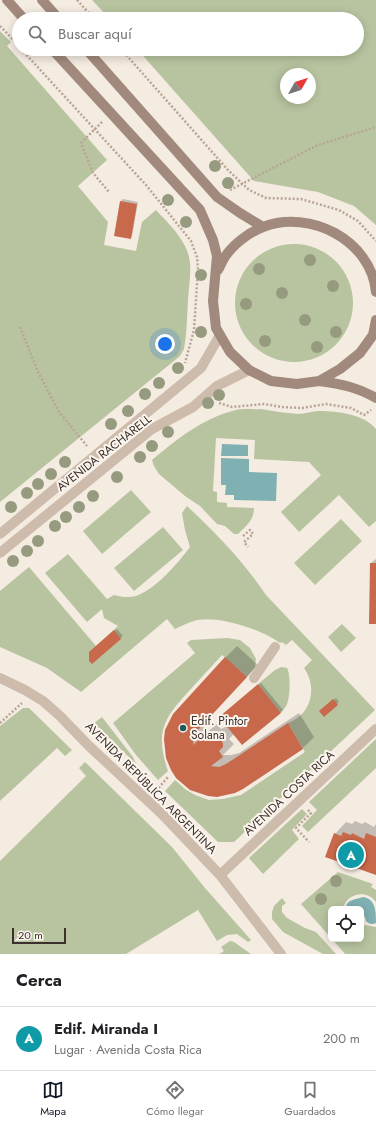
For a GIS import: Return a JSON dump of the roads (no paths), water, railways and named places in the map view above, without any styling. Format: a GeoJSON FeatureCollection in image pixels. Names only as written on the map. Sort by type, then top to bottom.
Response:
{"type":"FeatureCollection","features":[{"type":"Feature","properties":{"kind":"main road"},"geometry":{"type":"LineString","coordinates":[[7,0],[18,12]]}},
{"type":"Feature","properties":{"kind":"main road"},"geometry":{"type":"LineString","coordinates":[[42,0],[53,12]]}},
{"type":"Feature","properties":{"kind":"main road"},"geometry":{"type":"LineString","coordinates":[[58,56],[200,210],[213,240],[217,256],[214,301],[216,328],[230,352],[249,370],[271,381],[297,384],[320,381],[347,385],[367,392],[376,398]]}},
{"type":"Feature","properties":{"kind":"main road"},"geometry":{"type":"LineString","coordinates":[[92,56],[217,197],[263,227]]}},
{"type":"Feature","properties":{"kind":"main road"},"geometry":{"type":"LineString","coordinates":[[216,274],[227,254],[243,238],[263,227],[291,221],[319,225],[344,238],[363,258],[375,283],[376,292]]}},
{"type":"Feature","properties":{"kind":"main road"},"geometry":{"type":"LineString","coordinates":[[320,381],[340,369],[360,353],[373,335],[376,320]]}},
{"type":"Feature","properties":{"kind":"street","name":"AVENIDA RACHARELL"},"geometry":{"type":"LineString","coordinates":[[0,534],[201,368],[220,335]]}},
{"type":"Feature","properties":{"kind":"street","name":"AVENIDA RACHARELL"},"geometry":{"type":"LineString","coordinates":[[0,553],[152,429],[193,407],[217,386],[249,370]]}},
{"type":"Feature","properties":{"kind":"street"},"geometry":{"type":"LineString","coordinates":[[254,678],[274,647]]}},
{"type":"Feature","properties":{"kind":"street","name":"AVENIDA REPÚBLICA ARGENTINA"},"geometry":{"type":"LineString","coordinates":[[0,678],[43,701],[147,800],[220,876],[281,954]]}},
{"type":"Feature","properties":{"kind":"street","name":"AVENIDA COSTA RICA"},"geometry":{"type":"LineString","coordinates":[[220,876],[376,729]]}},
{"type":"Feature","properties":{"kind":"water"},"geometry":{"type":"Polygon","coordinates":[[[222,444],[248,445],[248,456],[221,456],[222,444]]]}},
{"type":"Feature","properties":{"kind":"water"},"geometry":{"type":"Polygon","coordinates":[[[221,458],[249,459],[249,472],[277,473],[276,501],[234,500],[234,495],[225,495],[226,485],[221,485],[221,458]]]}},
{"type":"Feature","properties":{"kind":"water"},"geometry":{"type":"Polygon","coordinates":[[[363,897],[371,900],[375,910],[376,923],[371,924],[366,921],[364,916],[364,906],[346,906],[354,899],[363,897]]]}},
{"type":"Feature","properties":{"kind":"place","name":"Edif. Pintor Solana"},"geometry":{"type":"Point","coordinates":[183,728]}},
{"type":"Feature","properties":{"kind":"place","name":"Edif. Miranda I"},"geometry":{"type":"Point","coordinates":[351,855]}}]}
